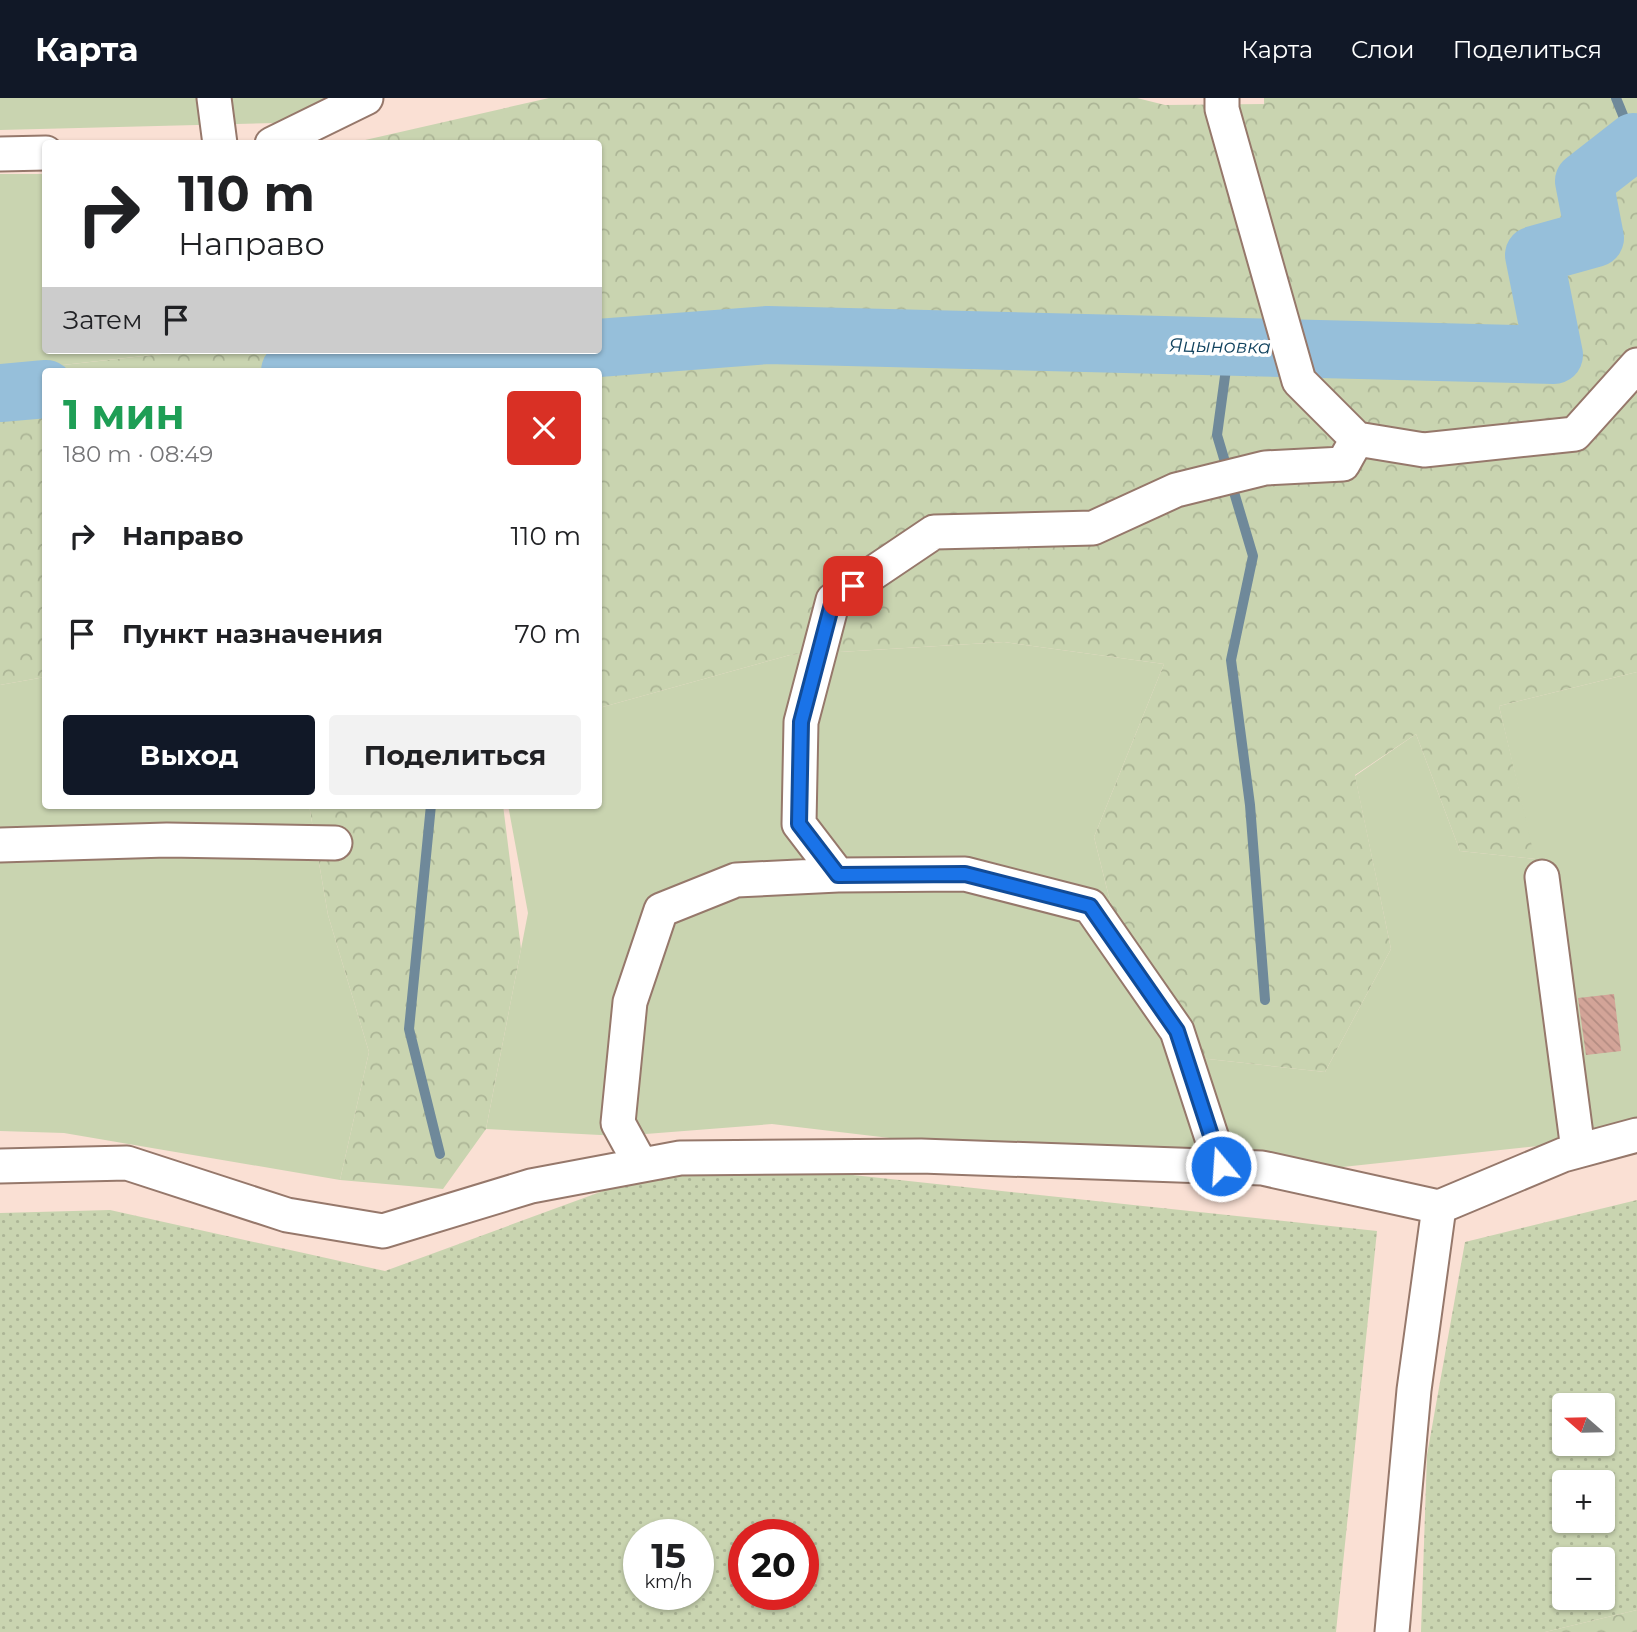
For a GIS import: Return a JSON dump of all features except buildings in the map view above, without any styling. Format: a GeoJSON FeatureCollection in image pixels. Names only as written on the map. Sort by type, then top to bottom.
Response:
{"type":"FeatureCollection","features":[{"type":"Feature","properties":{"kind":"lane"},"geometry":{"type":"LineString","coordinates":[[214,98],[219,140]]}},
{"type":"Feature","properties":{"kind":"lane"},"geometry":{"type":"LineString","coordinates":[[280,140],[366,98]]}},
{"type":"Feature","properties":{"kind":"lane"},"geometry":{"type":"LineString","coordinates":[[1214,102],[1299,381],[1357,439],[1424,450],[1575,434],[1637,365]]}},
{"type":"Feature","properties":{"kind":"lane"},"geometry":{"type":"LineString","coordinates":[[0,154],[42,153]]}},
{"type":"Feature","properties":{"kind":"lane"},"geometry":{"type":"LineString","coordinates":[[838,875],[799,824],[801,722],[833,600],[934,532],[1093,528],[1176,490],[1265,468],[1343,464],[1357,439]]}},
{"type":"Feature","properties":{"kind":"lane"},"geometry":{"type":"LineString","coordinates":[[0,845],[167,840],[335,843]]}},
{"type":"Feature","properties":{"kind":"lane"},"geometry":{"type":"LineString","coordinates":[[641,1165],[618,1123],[630,1002],[662,910],[736,880],[838,875],[965,874],[1090,906],[1177,1031],[1221,1166]]}},
{"type":"Feature","properties":{"kind":"lane"},"geometry":{"type":"LineString","coordinates":[[1542,877],[1578,1150]]}},
{"type":"Feature","properties":{"kind":"lane"},"geometry":{"type":"LineString","coordinates":[[0,1166],[127,1163],[287,1216],[383,1231],[531,1186],[680,1158],[921,1156],[1262,1168],[1439,1207],[1578,1150],[1637,1135]]}},
{"type":"Feature","properties":{"kind":"lane"},"geometry":{"type":"LineString","coordinates":[[1392,1632],[1415,1390],[1439,1207]]}},
{"type":"Feature","properties":{"kind":"green space"},"geometry":{"type":"Polygon","coordinates":[[[0,98],[344,98],[275,123],[0,130],[0,98]]]}},
{"type":"Feature","properties":{"kind":"green space"},"geometry":{"type":"Polygon","coordinates":[[[549,98],[1137,98],[1165,105],[1264,104],[1264,98],[1637,98],[1637,672],[1499,706],[1536,859],[1460,851],[1416,734],[1355,775],[1391,949],[1325,1072],[1199,1058],[1111,905],[1094,837],[1164,664],[1004,642],[790,655],[602,707],[602,368],[42,368],[42,678],[0,685],[0,372],[162,354],[602,354],[602,140],[365,140],[549,98]]]}},
{"type":"Feature","properties":{"kind":"green space"},"geometry":{"type":"Polygon","coordinates":[[[0,174],[42,174],[42,354],[161,354],[0,372],[0,174]]]}},
{"type":"Feature","properties":{"kind":"green space"},"geometry":{"type":"Polygon","coordinates":[[[1004,642],[1164,664],[1094,837],[1111,905],[1199,1058],[1325,1072],[1391,949],[1355,776],[1416,734],[1460,851],[1535,859],[1499,706],[1637,672],[1637,1126],[1557,1144],[1324,1169],[1040,1156],[772,1124],[620,1136],[486,1129],[528,913],[509,809],[602,809],[602,707],[790,655],[1004,642]]]}},
{"type":"Feature","properties":{"kind":"green space"},"geometry":{"type":"Polygon","coordinates":[[[42,678],[42,809],[310,809],[328,915],[369,1052],[340,1180],[64,1133],[0,1131],[0,685],[42,678]]]}},
{"type":"Feature","properties":{"kind":"green space"},"geometry":{"type":"Polygon","coordinates":[[[310,809],[504,809],[521,949],[486,1129],[443,1189],[340,1180],[369,1052],[328,915],[310,809]]]}},
{"type":"Feature","properties":{"kind":"green space"},"geometry":{"type":"Polygon","coordinates":[[[693,1158],[1377,1231],[1336,1632],[0,1632],[0,1213],[110,1210],[385,1271],[693,1158]]]}},
{"type":"Feature","properties":{"kind":"green space"},"geometry":{"type":"Polygon","coordinates":[[[1637,1200],[1637,1610],[1545,1632],[1421,1632],[1427,1455],[1465,1242],[1637,1200]]]}},
{"type":"Feature","properties":{"kind":"green space"},"geometry":{"type":"Polygon","coordinates":[[[1637,1610],[1637,1632],[1545,1632],[1637,1610]]]}},
{"type":"Feature","properties":{"kind":"waterway"},"geometry":{"type":"LineString","coordinates":[[1616,98],[1634,142]]}},
{"type":"Feature","properties":{"kind":"waterway","name":"Яцыновка"},"geometry":{"type":"LineString","coordinates":[[602,348],[768,335],[1554,355],[1534,255],[1595,238],[1584,181],[1634,142],[1637,144]]}},
{"type":"Feature","properties":{"kind":"waterway"},"geometry":{"type":"LineString","coordinates":[[1229,347],[1217,435],[1253,556],[1231,660],[1250,805],[1265,1000]]}},
{"type":"Feature","properties":{"kind":"waterway","name":"Яцыновка"},"geometry":{"type":"LineString","coordinates":[[330,368],[517,354]]}},
{"type":"Feature","properties":{"kind":"waterway"},"geometry":{"type":"LineString","coordinates":[[586,368],[591,354]]}},
{"type":"Feature","properties":{"kind":"waterway","name":"Яцыновка"},"geometry":{"type":"LineString","coordinates":[[0,393],[42,389]]}},
{"type":"Feature","properties":{"kind":"waterway"},"geometry":{"type":"LineString","coordinates":[[431,809],[409,1029],[440,1154]]}},
{"type":"Feature","properties":{"kind":"route"},"geometry":{"type":"LineString","coordinates":[[853,586],[833,600],[801,722],[799,824],[838,875],[965,874],[1090,906],[1177,1031],[1221,1166]]}}]}
